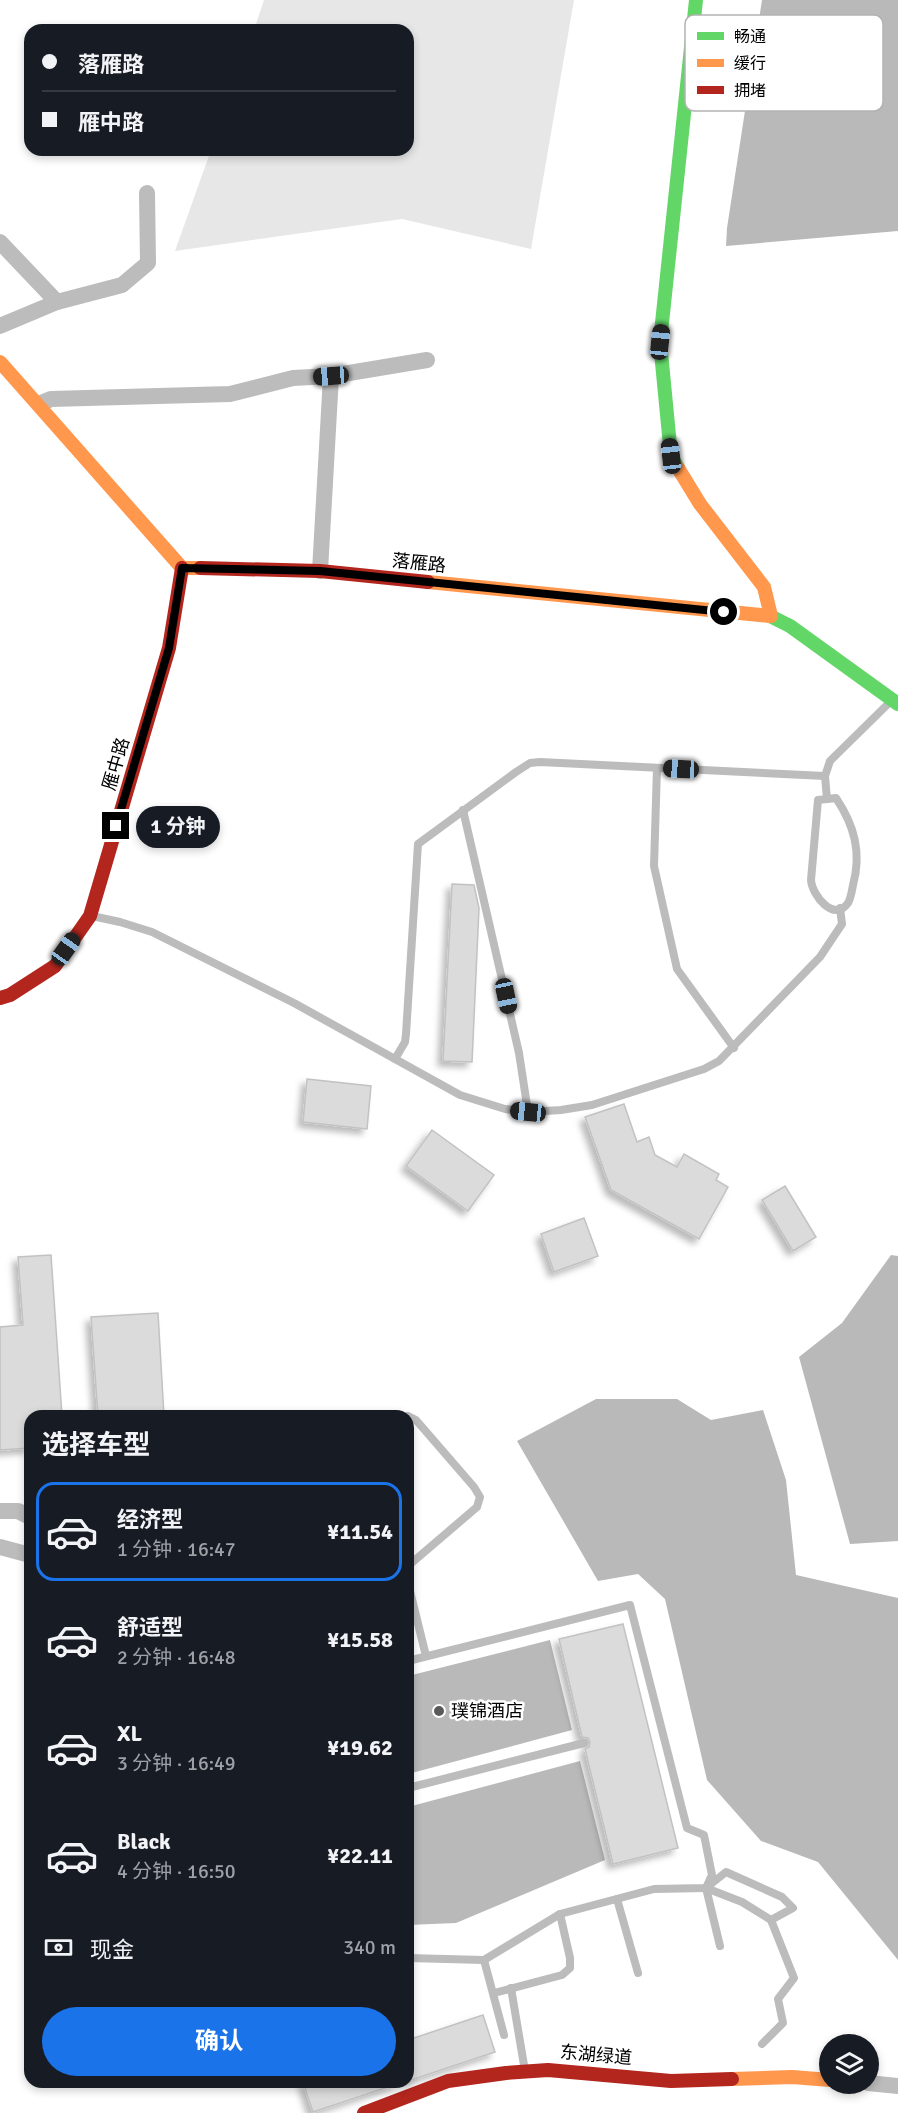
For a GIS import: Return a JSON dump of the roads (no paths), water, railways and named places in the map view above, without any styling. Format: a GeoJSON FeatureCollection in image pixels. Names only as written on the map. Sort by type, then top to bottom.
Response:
{"type":"FeatureCollection","features":[{"type":"Feature","properties":{"kind":"street"},"geometry":{"type":"LineString","coordinates":[[694,15],[696,0]]}},
{"type":"Feature","properties":{"kind":"street"},"geometry":{"type":"LineString","coordinates":[[685,104],[660,342],[671,456],[700,504],[764,587],[771,616]]}},
{"type":"Feature","properties":{"kind":"street"},"geometry":{"type":"LineString","coordinates":[[0,326],[57,302],[122,285],[148,263],[147,193]]}},
{"type":"Feature","properties":{"kind":"street"},"geometry":{"type":"LineString","coordinates":[[0,242],[57,302]]}},
{"type":"Feature","properties":{"kind":"street"},"geometry":{"type":"LineString","coordinates":[[39,404],[51,399],[230,394],[293,378],[331,376],[427,360]]}},
{"type":"Feature","properties":{"kind":"street"},"geometry":{"type":"LineString","coordinates":[[0,362],[182,568]]}},
{"type":"Feature","properties":{"kind":"street"},"geometry":{"type":"LineString","coordinates":[[320,571],[331,376]]}},
{"type":"Feature","properties":{"kind":"street","name":"落雁路"},"geometry":{"type":"LineString","coordinates":[[182,568],[320,571],[771,616],[790,626],[895,702]]}},
{"type":"Feature","properties":{"kind":"street","name":"雁中路"},"geometry":{"type":"LineString","coordinates":[[0,998],[10,995],[55,966],[90,916],[169,648],[182,568]]}},
{"type":"Feature","properties":{"kind":"street"},"geometry":{"type":"LineString","coordinates":[[0,1511],[18,1511],[24,1514]]}},
{"type":"Feature","properties":{"kind":"street"},"geometry":{"type":"LineString","coordinates":[[0,1546],[24,1552]]}},
{"type":"Feature","properties":{"kind":"street","name":"东湖绿道"},"geometry":{"type":"LineString","coordinates":[[364,2113],[448,2081],[548,2070],[671,2081],[792,2077],[819,2079]]}},
{"type":"Feature","properties":{"kind":"street"},"geometry":{"type":"LineString","coordinates":[[879,2084],[898,2086]]}},
{"type":"Feature","properties":{"kind":"lane"},"geometry":{"type":"LineString","coordinates":[[826,799],[825,776],[830,761],[895,702]]}},
{"type":"Feature","properties":{"kind":"lane"},"geometry":{"type":"LineString","coordinates":[[395,1059],[405,1042],[406,1034],[418,844],[530,763],[825,776]]}},
{"type":"Feature","properties":{"kind":"lane"},"geometry":{"type":"LineString","coordinates":[[657,768],[654,866],[677,969],[734,1048]]}},
{"type":"Feature","properties":{"kind":"lane"},"geometry":{"type":"LineString","coordinates":[[836,798],[846,813],[851,823],[856,846],[855,879],[848,904],[840,908],[827,907],[823,904],[812,885],[818,800],[826,799],[836,798]]}},
{"type":"Feature","properties":{"kind":"lane"},"geometry":{"type":"LineString","coordinates":[[464,810],[519,1053],[528,1112]]}},
{"type":"Feature","properties":{"kind":"lane"},"geometry":{"type":"LineString","coordinates":[[90,916],[152,932],[294,1003],[460,1095],[505,1109],[528,1112],[585,1107],[704,1069],[719,1061],[734,1048],[826,949],[842,927],[840,908]]}},
{"type":"Feature","properties":{"kind":"lane"},"geometry":{"type":"LineString","coordinates":[[414,1418],[474,1487],[480,1497],[477,1507],[414,1561]]}},
{"type":"Feature","properties":{"kind":"lane"},"geometry":{"type":"LineString","coordinates":[[414,1659],[630,1605],[687,1828],[704,1835],[712,1875],[706,1888],[720,1946]]}},
{"type":"Feature","properties":{"kind":"lane"},"geometry":{"type":"LineString","coordinates":[[414,1607],[426,1656]]}},
{"type":"Feature","properties":{"kind":"lane"},"geometry":{"type":"LineString","coordinates":[[414,1786],[584,1743]]}},
{"type":"Feature","properties":{"kind":"lane"},"geometry":{"type":"LineString","coordinates":[[706,1888],[726,1872],[782,1897],[793,1908],[771,1920]]}},
{"type":"Feature","properties":{"kind":"lane"},"geometry":{"type":"LineString","coordinates":[[414,1958],[484,1960],[560,1914],[654,1889],[706,1888],[742,1902],[771,1920],[794,1978],[777,1999],[783,2023],[762,2044]]}},
{"type":"Feature","properties":{"kind":"lane"},"geometry":{"type":"LineString","coordinates":[[617,1899],[638,1973]]}},
{"type":"Feature","properties":{"kind":"lane"},"geometry":{"type":"LineString","coordinates":[[494,1993],[562,1975],[570,1968],[570,1958],[560,1914]]}},
{"type":"Feature","properties":{"kind":"lane"},"geometry":{"type":"LineString","coordinates":[[484,1960],[504,2035]]}},
{"type":"Feature","properties":{"kind":"lane"},"geometry":{"type":"LineString","coordinates":[[511,1988],[525,2072]]}},
{"type":"Feature","properties":{"kind":"place","name":"璞锦酒店"},"geometry":{"type":"Point","coordinates":[439,1711]}}]}
